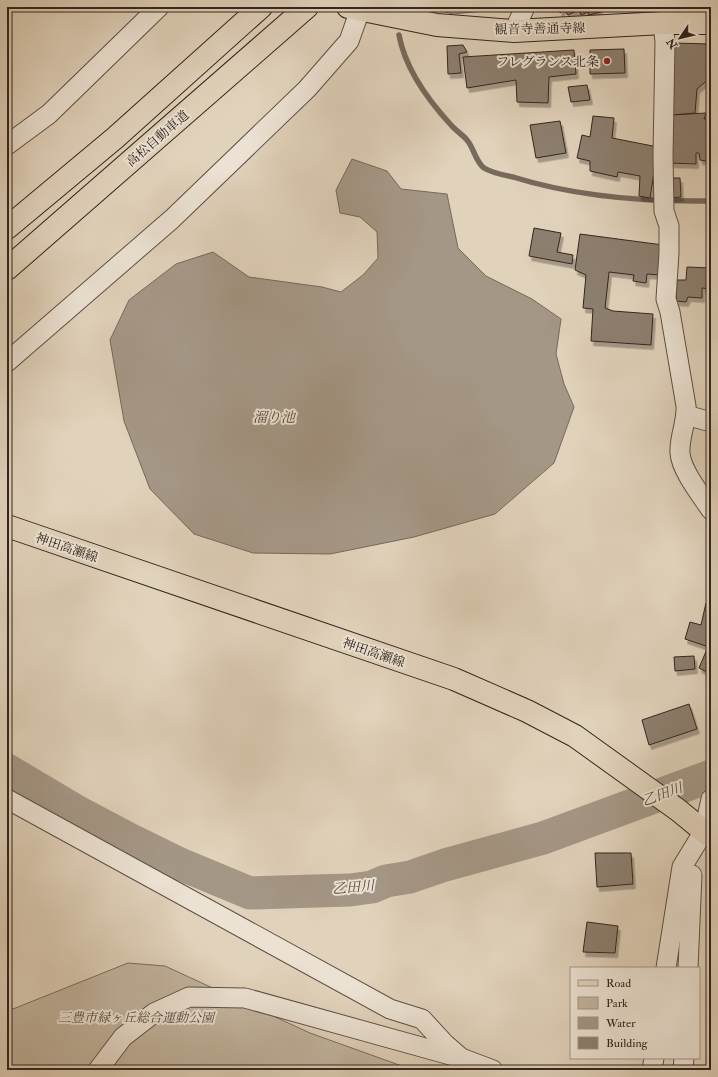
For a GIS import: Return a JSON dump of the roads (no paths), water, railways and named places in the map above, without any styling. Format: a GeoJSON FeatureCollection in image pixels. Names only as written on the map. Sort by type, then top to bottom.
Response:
{"type":"FeatureCollection","features":[{"type":"Feature","properties":{"kind":"main road"},"geometry":{"type":"LineString","coordinates":[[7,228],[115,138],[262,7]]}},
{"type":"Feature","properties":{"kind":"main road","name":"観音寺善通寺線"},"geometry":{"type":"LineString","coordinates":[[354,9],[437,25],[514,31],[668,18],[711,23]]}},
{"type":"Feature","properties":{"kind":"main road","name":"高松自動車道"},"geometry":{"type":"LineString","coordinates":[[7,269],[303,11]]}},
{"type":"Feature","properties":{"kind":"main road","name":"神田高瀬線"},"geometry":{"type":"LineString","coordinates":[[7,526],[454,679],[527,711],[574,736],[665,800],[703,838]]}},
{"type":"Feature","properties":{"kind":"street"},"geometry":{"type":"LineString","coordinates":[[7,145],[49,114],[159,7]]}},
{"type":"Feature","properties":{"kind":"street"},"geometry":{"type":"LineString","coordinates":[[514,31],[525,7]]}},
{"type":"Feature","properties":{"kind":"street"},"geometry":{"type":"LineString","coordinates":[[7,362],[172,219],[307,89],[349,41],[354,9]]}},
{"type":"Feature","properties":{"kind":"street"},"geometry":{"type":"LineString","coordinates":[[668,18],[663,108],[664,199],[669,226],[670,253],[666,299],[670,312],[686,415],[680,451],[682,464],[711,510]]}},
{"type":"Feature","properties":{"kind":"street"},"geometry":{"type":"LineString","coordinates":[[686,415],[711,422]]}},
{"type":"Feature","properties":{"kind":"street"},"geometry":{"type":"LineString","coordinates":[[7,799],[390,1009],[422,1019],[445,1044],[462,1058]]}},
{"type":"Feature","properties":{"kind":"street"},"geometry":{"type":"LineString","coordinates":[[688,967],[703,838],[711,799]]}},
{"type":"Feature","properties":{"kind":"street"},"geometry":{"type":"LineString","coordinates":[[666,967],[682,866],[703,838]]}},
{"type":"Feature","properties":{"kind":"street"},"geometry":{"type":"LineString","coordinates":[[98,1070],[123,1037],[154,1013],[189,997],[245,998],[462,1058],[493,1070]]}},
{"type":"Feature","properties":{"kind":"street"},"geometry":{"type":"LineString","coordinates":[[652,1070],[654,1059]]}},
{"type":"Feature","properties":{"kind":"street"},"geometry":{"type":"LineString","coordinates":[[683,1070],[684,1059]]}},
{"type":"Feature","properties":{"kind":"water","name":"溜り池"},"geometry":{"type":"Polygon","coordinates":[[[352,159],[387,171],[401,189],[447,194],[458,248],[486,276],[532,299],[561,319],[556,354],[564,384],[574,407],[554,463],[495,514],[414,537],[330,554],[253,553],[194,534],[150,489],[124,421],[110,340],[129,300],[176,264],[213,252],[249,277],[322,287],[341,292],[363,275],[378,258],[377,232],[360,217],[340,213],[336,190],[352,159]]]}},
{"type":"Feature","properties":{"kind":"waterway"},"geometry":{"type":"LineString","coordinates":[[399,35],[406,59],[426,94],[442,115],[467,140],[479,162],[487,170],[537,184],[586,194],[636,199],[711,201]]}},
{"type":"Feature","properties":{"kind":"waterway","name":"乙田川"},"geometry":{"type":"LineString","coordinates":[[7,770],[76,811],[131,840],[180,864],[250,893],[350,890],[372,887],[386,881],[410,877],[445,865],[543,838],[711,776]]}},
{"type":"Feature","properties":{"kind":"place","name":"フレグランス北条"},"geometry":{"type":"Point","coordinates":[607,61]}},
{"type":"Feature","properties":{"kind":"park label","name":"三豊市緑ヶ丘総合運動公園"},"geometry":{"type":"Point","coordinates":[136,1017]}}]}
